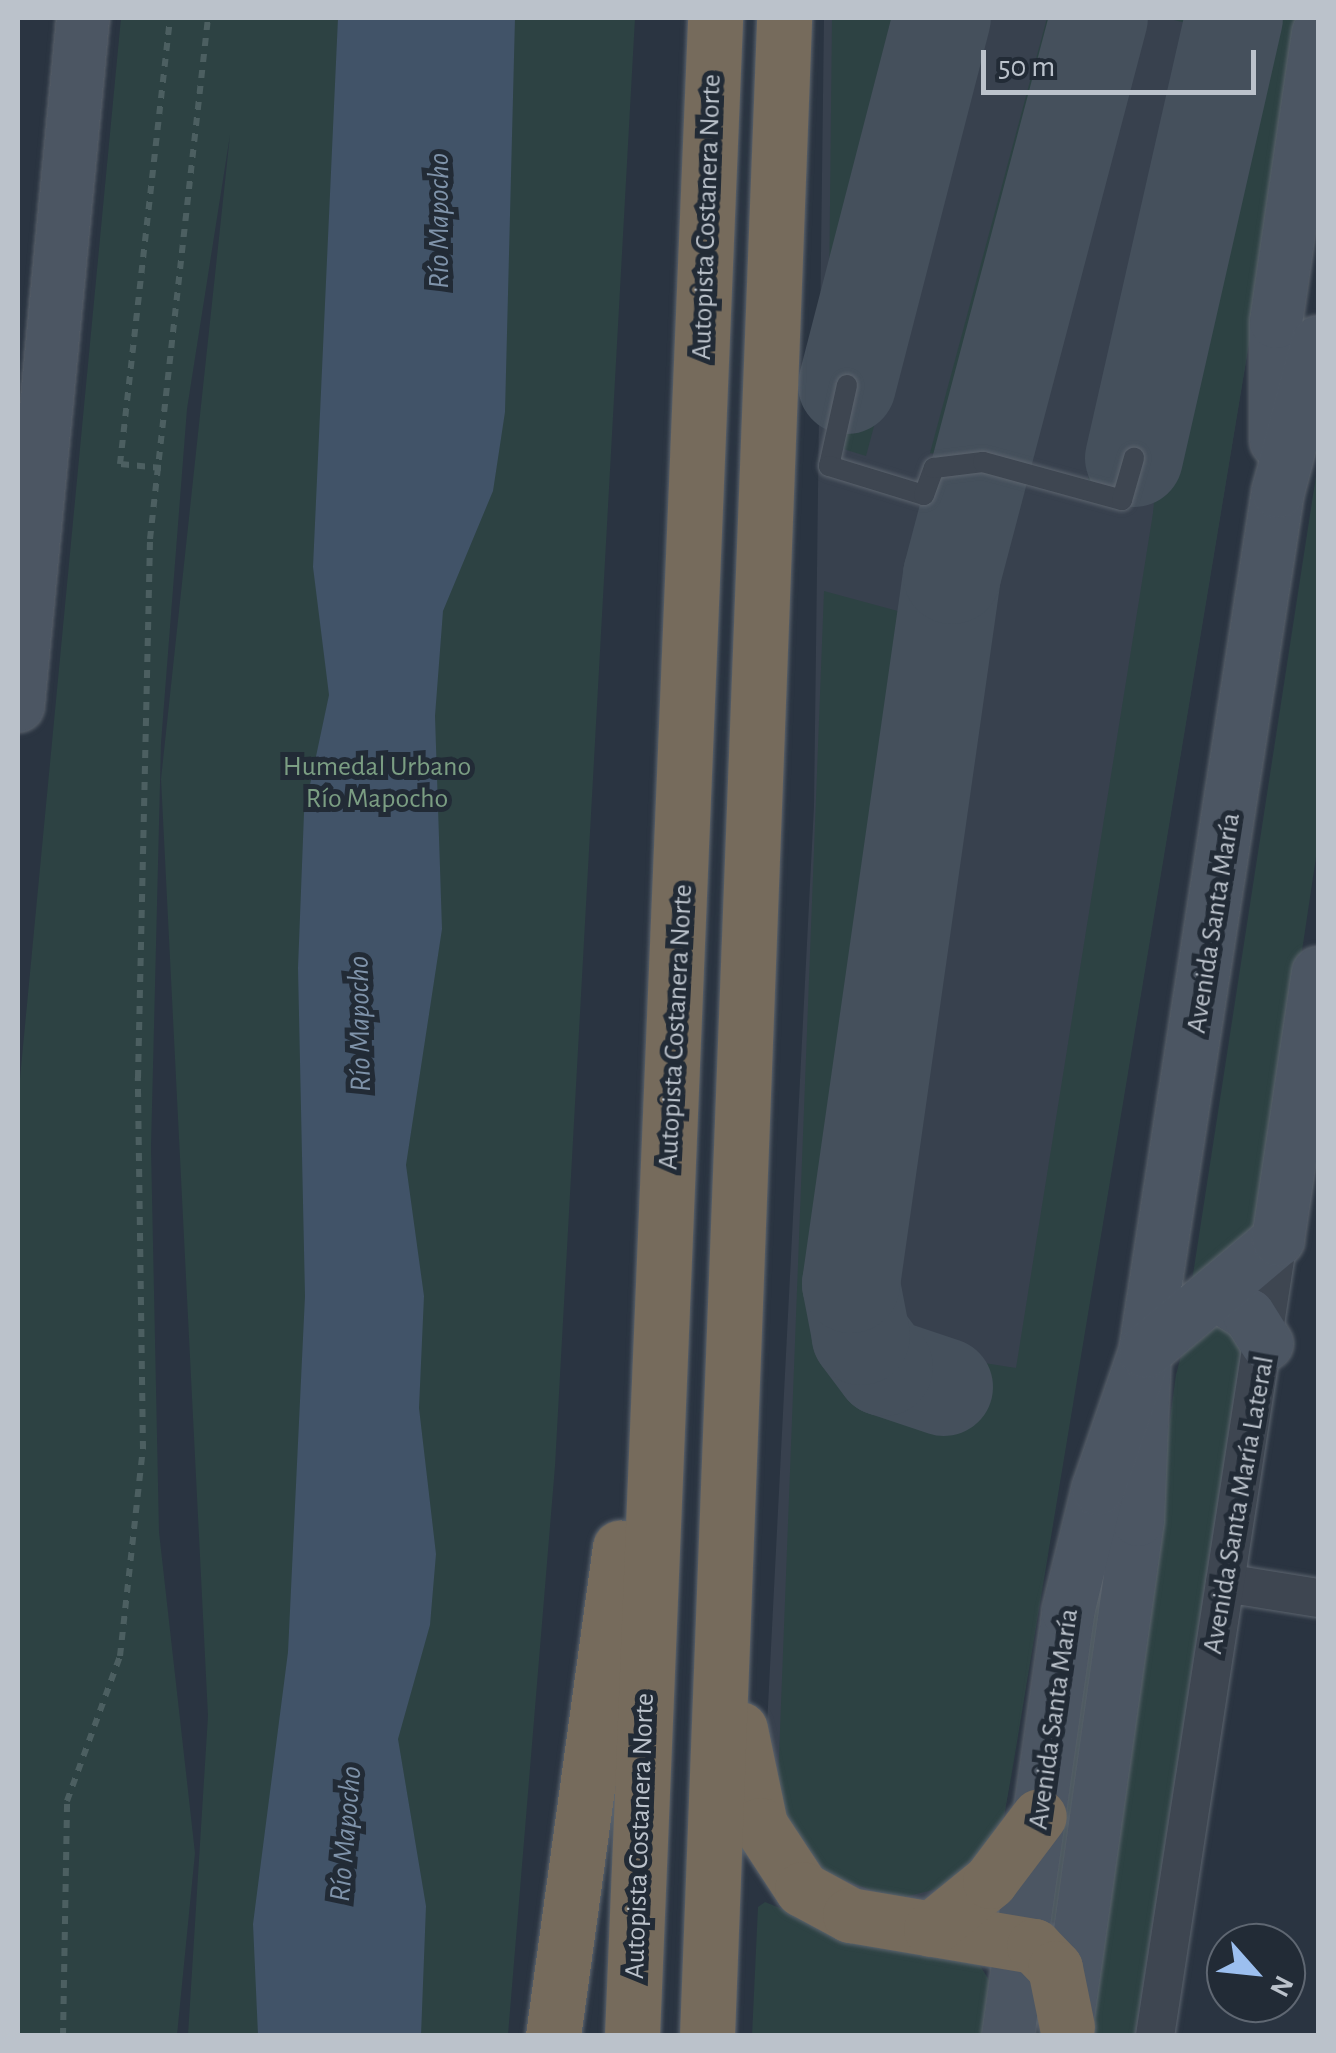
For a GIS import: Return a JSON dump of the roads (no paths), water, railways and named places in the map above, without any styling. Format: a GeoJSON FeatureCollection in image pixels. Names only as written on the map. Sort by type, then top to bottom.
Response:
{"type":"FeatureCollection","features":[{"type":"Feature","properties":{"kind":"highway","name":"Autopista Costanera Norte"},"geometry":{"type":"LineString","coordinates":[[632,2036],[715,18]]}},
{"type":"Feature","properties":{"kind":"highway"},"geometry":{"type":"LineString","coordinates":[[707,2036],[719,1628],[784,18]]}},
{"type":"Feature","properties":{"kind":"highway"},"geometry":{"type":"LineString","coordinates":[[553,2036],[666,1248]]}},
{"type":"Feature","properties":{"kind":"highway"},"geometry":{"type":"LineString","coordinates":[[719,1628],[752,1798],[786,1872],[850,1915],[1023,1942],[1050,1960],[1066,2031]]}},
{"type":"Feature","properties":{"kind":"highway"},"geometry":{"type":"LineString","coordinates":[[931,1928],[990,1881],[1040,1816]]}},
{"type":"Feature","properties":{"kind":"main road"},"geometry":{"type":"LineString","coordinates":[[18,706],[31,414],[82,18]]}},
{"type":"Feature","properties":{"kind":"main road","name":"Avenida Santa María"},"geometry":{"type":"LineString","coordinates":[[1278,492],[1276,322],[1306,184],[1318,33]]}},
{"type":"Feature","properties":{"kind":"main road","name":"Avenida Santa María"},"geometry":{"type":"LineString","coordinates":[[1066,2031],[1136,1538],[1145,1352],[1278,492],[1318,342]]}},
{"type":"Feature","properties":{"kind":"main road","name":"Avenida Santa María Lateral"},"geometry":{"type":"LineString","coordinates":[[1278,1240],[1318,973]]}},
{"type":"Feature","properties":{"kind":"main road"},"geometry":{"type":"LineString","coordinates":[[1145,1352],[1278,1240]]}},
{"type":"Feature","properties":{"kind":"main road"},"geometry":{"type":"LineString","coordinates":[[1215,1294],[1249,1315],[1267,1344]]}},
{"type":"Feature","properties":{"kind":"main road","name":"Avenida Santa María"},"geometry":{"type":"LineString","coordinates":[[1008,2036],[1081,1550],[1145,1352]]}},
{"type":"Feature","properties":{"kind":"street","name":"Avenida Santa María Lateral"},"geometry":{"type":"LineString","coordinates":[[1154,2036],[1267,1344],[1278,1240]]}},
{"type":"Feature","properties":{"kind":"street"},"geometry":{"type":"LineString","coordinates":[[1225,1583],[1318,1598]]}},
{"type":"Feature","properties":{"kind":"lane"},"geometry":{"type":"LineString","coordinates":[[846,386],[828,466],[924,495],[934,468],[983,462],[1122,500],[1134,458]]}},
{"type":"Feature","properties":{"kind":"water","name":"Río Mapocho"},"geometry":{"type":"Polygon","coordinates":[[[338,18],[515,18],[505,412],[493,491],[443,611],[435,716],[442,929],[406,1165],[424,1296],[419,1408],[436,1554],[430,1625],[398,1739],[426,1906],[421,2036],[258,2035],[253,1924],[288,1652],[305,1296],[298,968],[304,813],[329,695],[313,567],[338,18]]]}},
{"type":"Feature","properties":{"kind":"park label","name":"Humedal Urbano Río Mapocho"},"geometry":{"type":"Point","coordinates":[377,783]}}]}
